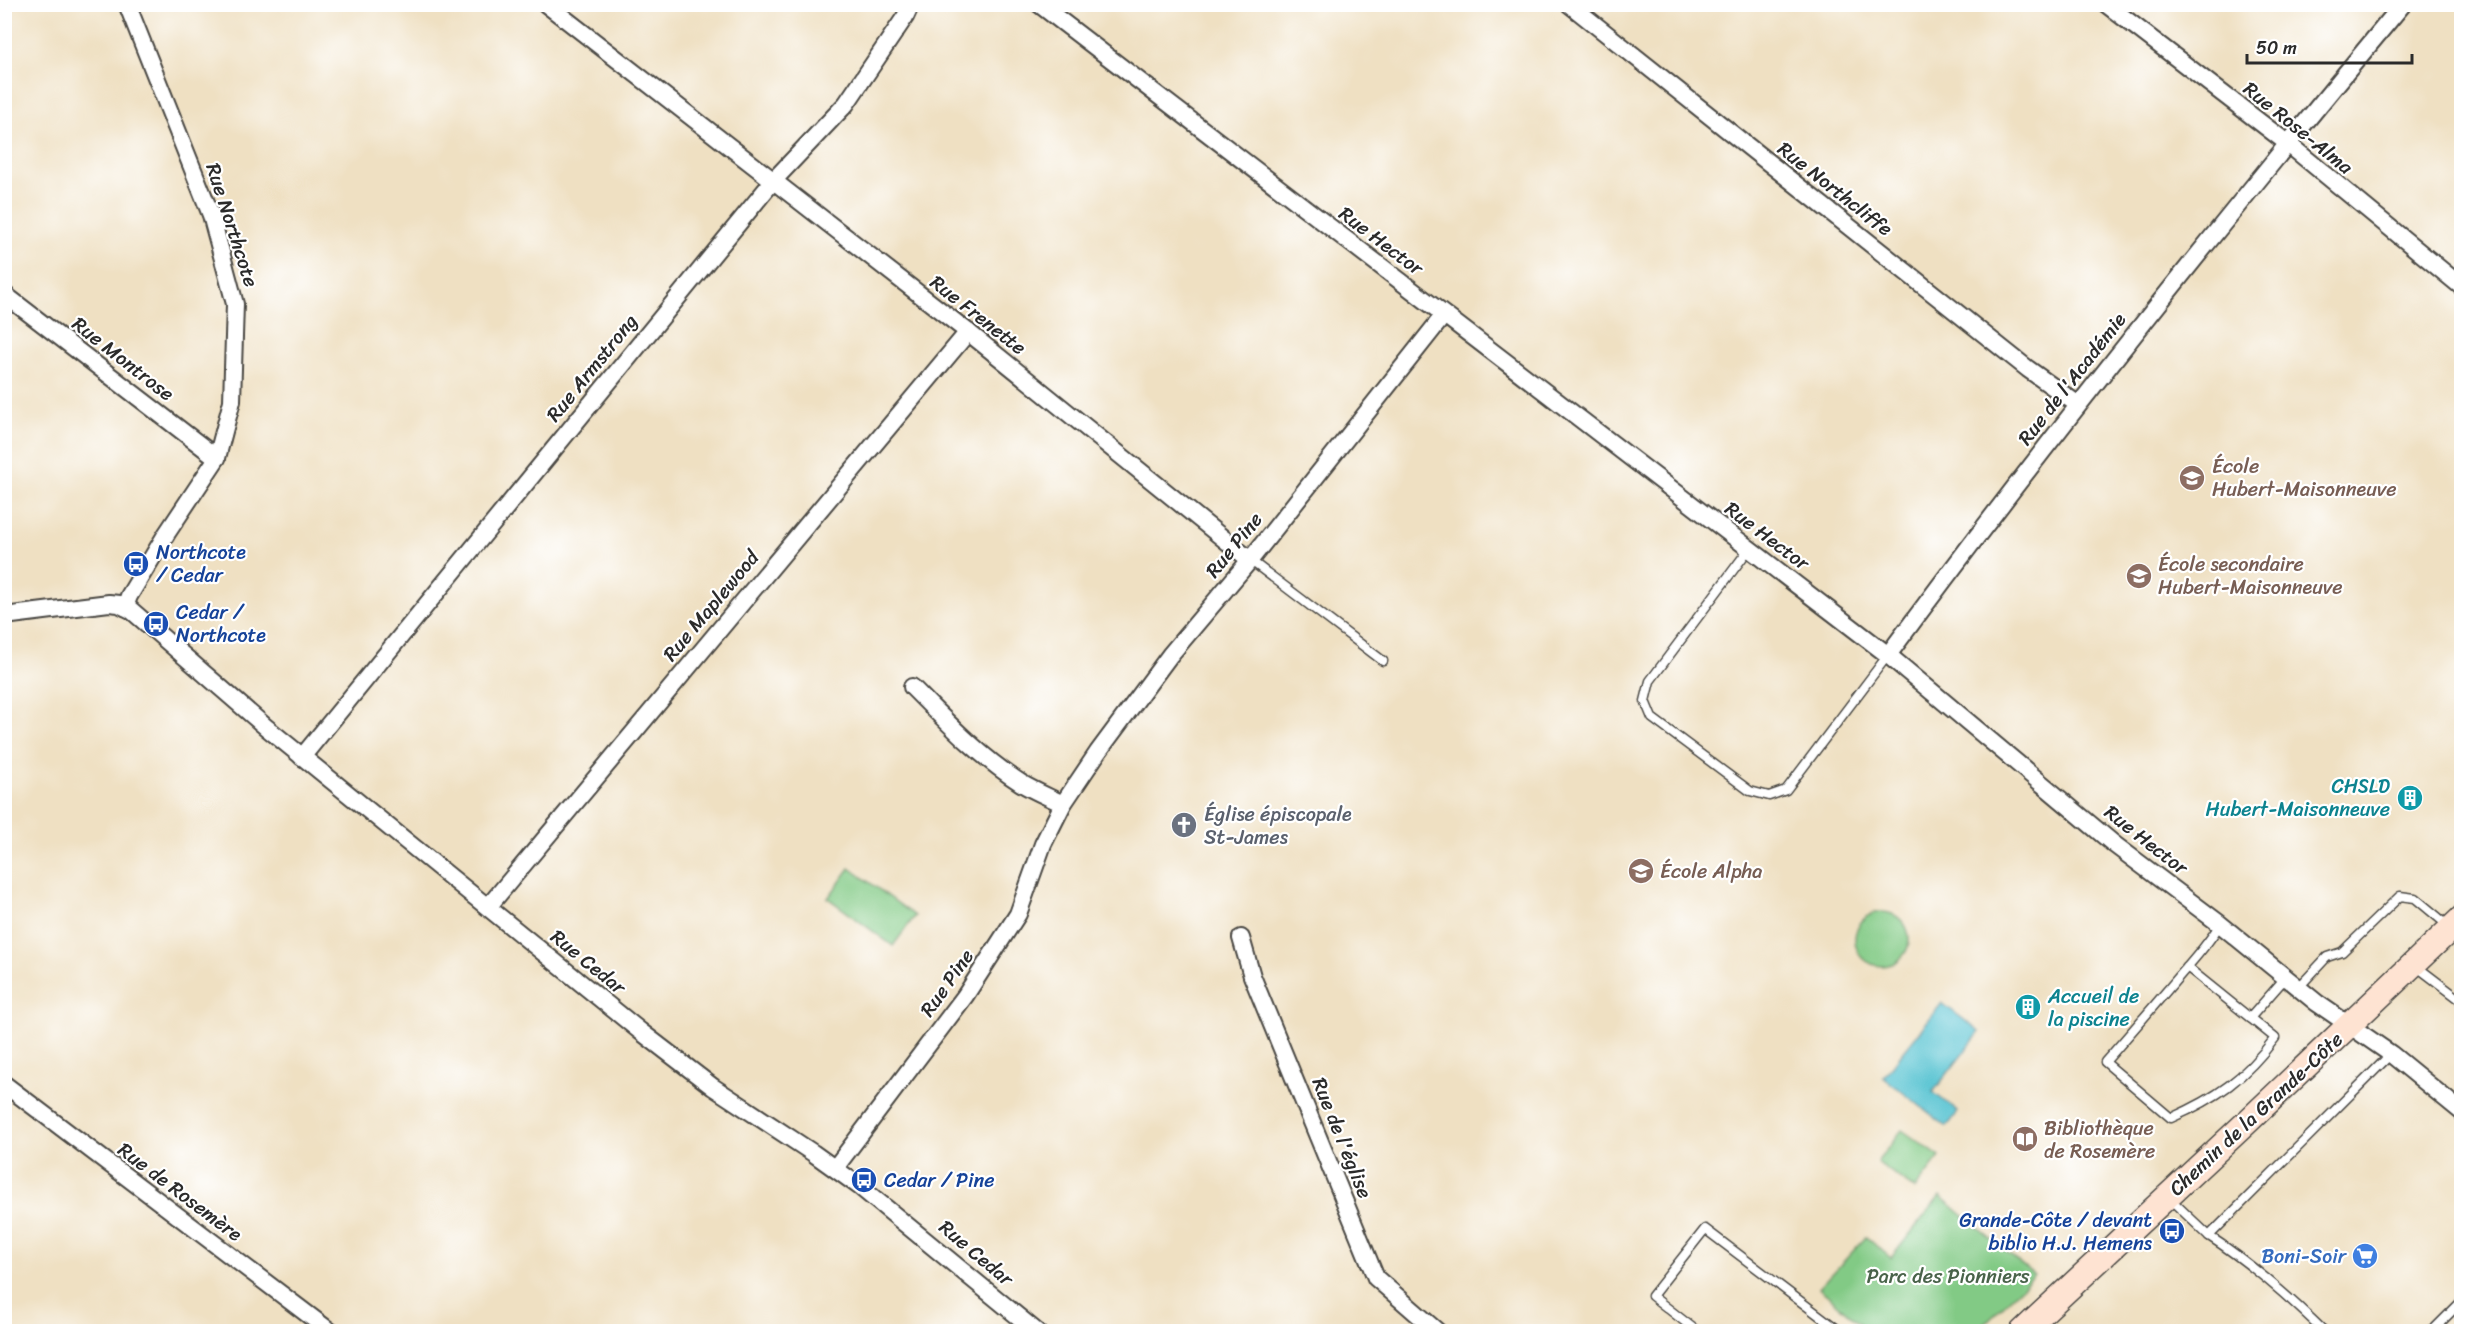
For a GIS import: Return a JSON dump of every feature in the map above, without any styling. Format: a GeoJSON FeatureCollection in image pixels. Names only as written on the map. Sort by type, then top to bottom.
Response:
{"type":"FeatureCollection","features":[{"type":"Feature","properties":{"kind":"main road","name":"Chemin de la Grande-Côte"},"geometry":{"type":"LineString","coordinates":[[2022,1332],[2168,1197],[2456,923]]}},
{"type":"Feature","properties":{"kind":"street","name":"Rue Northcote"},"geometry":{"type":"LineString","coordinates":[[125,607],[129,596],[166,533],[217,458],[231,401],[235,304],[211,215],[128,4]]}},
{"type":"Feature","properties":{"kind":"street","name":"Rue Frenette"},"geometry":{"type":"LineString","coordinates":[[546,4],[968,332],[1250,560]]}},
{"type":"Feature","properties":{"kind":"street","name":"Rue Armstrong"},"geometry":{"type":"LineString","coordinates":[[302,757],[773,181],[846,104],[905,17],[911,4]]}},
{"type":"Feature","properties":{"kind":"street","name":"Rue Hector"},"geometry":{"type":"LineString","coordinates":[[1039,4],[1888,655],[2115,845],[2220,924],[2317,1003],[2391,1054],[2462,1112]]}},
{"type":"Feature","properties":{"kind":"street","name":"Rue Northcliffe"},"geometry":{"type":"LineString","coordinates":[[1569,4],[2028,369],[2077,404]]}},
{"type":"Feature","properties":{"kind":"street","name":"Rue Rose-Alma"},"geometry":{"type":"LineString","coordinates":[[2106,4],[2287,144],[2462,287]]}},
{"type":"Feature","properties":{"kind":"street","name":"Rue de l'Académie"},"geometry":{"type":"LineString","coordinates":[[1888,655],[2077,404],[2403,4]]}},
{"type":"Feature","properties":{"kind":"street","name":"Rue Montrose"},"geometry":{"type":"LineString","coordinates":[[4,294],[217,458]]}},
{"type":"Feature","properties":{"kind":"street","name":"Rue Pine"},"geometry":{"type":"LineString","coordinates":[[835,1168],[966,996],[1018,914],[1043,843],[1063,804],[1170,655],[1250,560],[1444,315]]}},
{"type":"Feature","properties":{"kind":"street","name":"Rue Maplewood"},"geometry":{"type":"LineString","coordinates":[[488,907],[968,332]]}},
{"type":"Feature","properties":{"kind":"street"},"geometry":{"type":"LineString","coordinates":[[4,616],[99,603],[114,603],[125,607]]}},
{"type":"Feature","properties":{"kind":"street","name":"Rue Cedar"},"geometry":{"type":"LineString","coordinates":[[125,607],[302,757],[672,1057],[835,1168],[905,1222],[1037,1332]]}},
{"type":"Feature","properties":{"kind":"street"},"geometry":{"type":"LineString","coordinates":[[912,687],[946,722],[993,762],[1022,783],[1063,804]]}},
{"type":"Feature","properties":{"kind":"street","name":"Rue de l'église"},"geometry":{"type":"LineString","coordinates":[[1241,938],[1252,976],[1376,1278],[1438,1332]]}},
{"type":"Feature","properties":{"kind":"street","name":"Rue de Rosemère"},"geometry":{"type":"LineString","coordinates":[[4,1084],[331,1332]]}},
{"type":"Feature","properties":{"kind":"lane","name":"Rue de l'Académie"},"geometry":{"type":"LineString","coordinates":[[1749,549],[1650,681],[1645,701],[1652,718],[1750,791],[1769,796],[1786,790],[1888,655]]}},
{"type":"Feature","properties":{"kind":"lane","name":"Rue Frenette"},"geometry":{"type":"LineString","coordinates":[[1250,560],[1383,661]]}},
{"type":"Feature","properties":{"kind":"lane"},"geometry":{"type":"LineString","coordinates":[[2250,1018],[2326,957],[2342,952],[2400,896],[2415,898],[2456,923]]}},
{"type":"Feature","properties":{"kind":"lane"},"geometry":{"type":"LineString","coordinates":[[2187,967],[2275,1038],[2260,1058],[2237,1081],[2214,1097],[2171,1118],[2105,1062],[2187,967],[2212,939],[2220,924]]}},
{"type":"Feature","properties":{"kind":"lane"},"geometry":{"type":"LineString","coordinates":[[2414,964],[2462,1000]]}},
{"type":"Feature","properties":{"kind":"lane"},"geometry":{"type":"LineString","coordinates":[[2209,1236],[2391,1054]]}},
{"type":"Feature","properties":{"kind":"lane"},"geometry":{"type":"LineString","coordinates":[[2168,1197],[2209,1236],[2234,1252],[2251,1268],[2267,1277],[2325,1332]]}},
{"type":"Feature","properties":{"kind":"lane"},"geometry":{"type":"LineString","coordinates":[[1698,1332],[1652,1296],[1705,1229],[1840,1332]]}},
{"type":"Feature","properties":{"kind":"lane"},"geometry":{"type":"LineString","coordinates":[[2432,1332],[2462,1301]]}},
{"type":"Feature","properties":{"kind":"green space"},"geometry":{"type":"Polygon","coordinates":[[[850,868],[915,916],[893,946],[828,898],[850,868]]]}},
{"type":"Feature","properties":{"kind":"green space"},"geometry":{"type":"Polygon","coordinates":[[[1882,912],[1892,914],[1901,920],[1907,929],[1909,939],[1907,949],[1901,958],[1892,964],[1882,966],[1872,964],[1863,958],[1857,949],[1855,939],[1857,929],[1863,920],[1872,914],[1882,912]]]}},
{"type":"Feature","properties":{"kind":"green space"},"geometry":{"type":"Polygon","coordinates":[[[1902,1130],[1940,1157],[1915,1189],[1877,1162],[1902,1130]]]}},
{"type":"Feature","properties":{"kind":"green space","name":"Parc des Pionniers"},"geometry":{"type":"Polygon","coordinates":[[[1940,1196],[2034,1275],[1977,1331],[1869,1331],[1819,1288],[1866,1237],[1891,1258],[1940,1196]]]}},
{"type":"Feature","properties":{"kind":"water"},"geometry":{"type":"Polygon","coordinates":[[[1942,1003],[1980,1032],[1933,1092],[1958,1112],[1947,1127],[1883,1077],[1942,1003]]]}},
{"type":"Feature","properties":{"kind":"place","name":"École Hubert-Maisonneuve"},"geometry":{"type":"Point","coordinates":[2192,478]}},
{"type":"Feature","properties":{"kind":"place","name":"Northcote / Cedar"},"geometry":{"type":"Point","coordinates":[136,564]}},
{"type":"Feature","properties":{"kind":"place","name":"École secondaire Hubert-Maisonneuve"},"geometry":{"type":"Point","coordinates":[2139,576]}},
{"type":"Feature","properties":{"kind":"place","name":"Cedar / Northcote"},"geometry":{"type":"Point","coordinates":[156,624]}},
{"type":"Feature","properties":{"kind":"place","name":"CHSLD Hubert-Maisonneuve"},"geometry":{"type":"Point","coordinates":[2410,798]}},
{"type":"Feature","properties":{"kind":"place","name":"Église épiscopale St-James"},"geometry":{"type":"Point","coordinates":[1184,825]}},
{"type":"Feature","properties":{"kind":"place","name":"École Alpha"},"geometry":{"type":"Point","coordinates":[1641,871]}},
{"type":"Feature","properties":{"kind":"place","name":"Accueil de la piscine"},"geometry":{"type":"Point","coordinates":[2028,1007]}},
{"type":"Feature","properties":{"kind":"place","name":"Bibliothèque de Rosemère"},"geometry":{"type":"Point","coordinates":[2025,1139]}},
{"type":"Feature","properties":{"kind":"place","name":"Cedar / Pine"},"geometry":{"type":"Point","coordinates":[864,1180]}},
{"type":"Feature","properties":{"kind":"place","name":"Grande-Côte / devant biblio H.J. Hemens"},"geometry":{"type":"Point","coordinates":[2172,1231]}},
{"type":"Feature","properties":{"kind":"place","name":"Boni-Soir"},"geometry":{"type":"Point","coordinates":[2365,1256]}}]}
